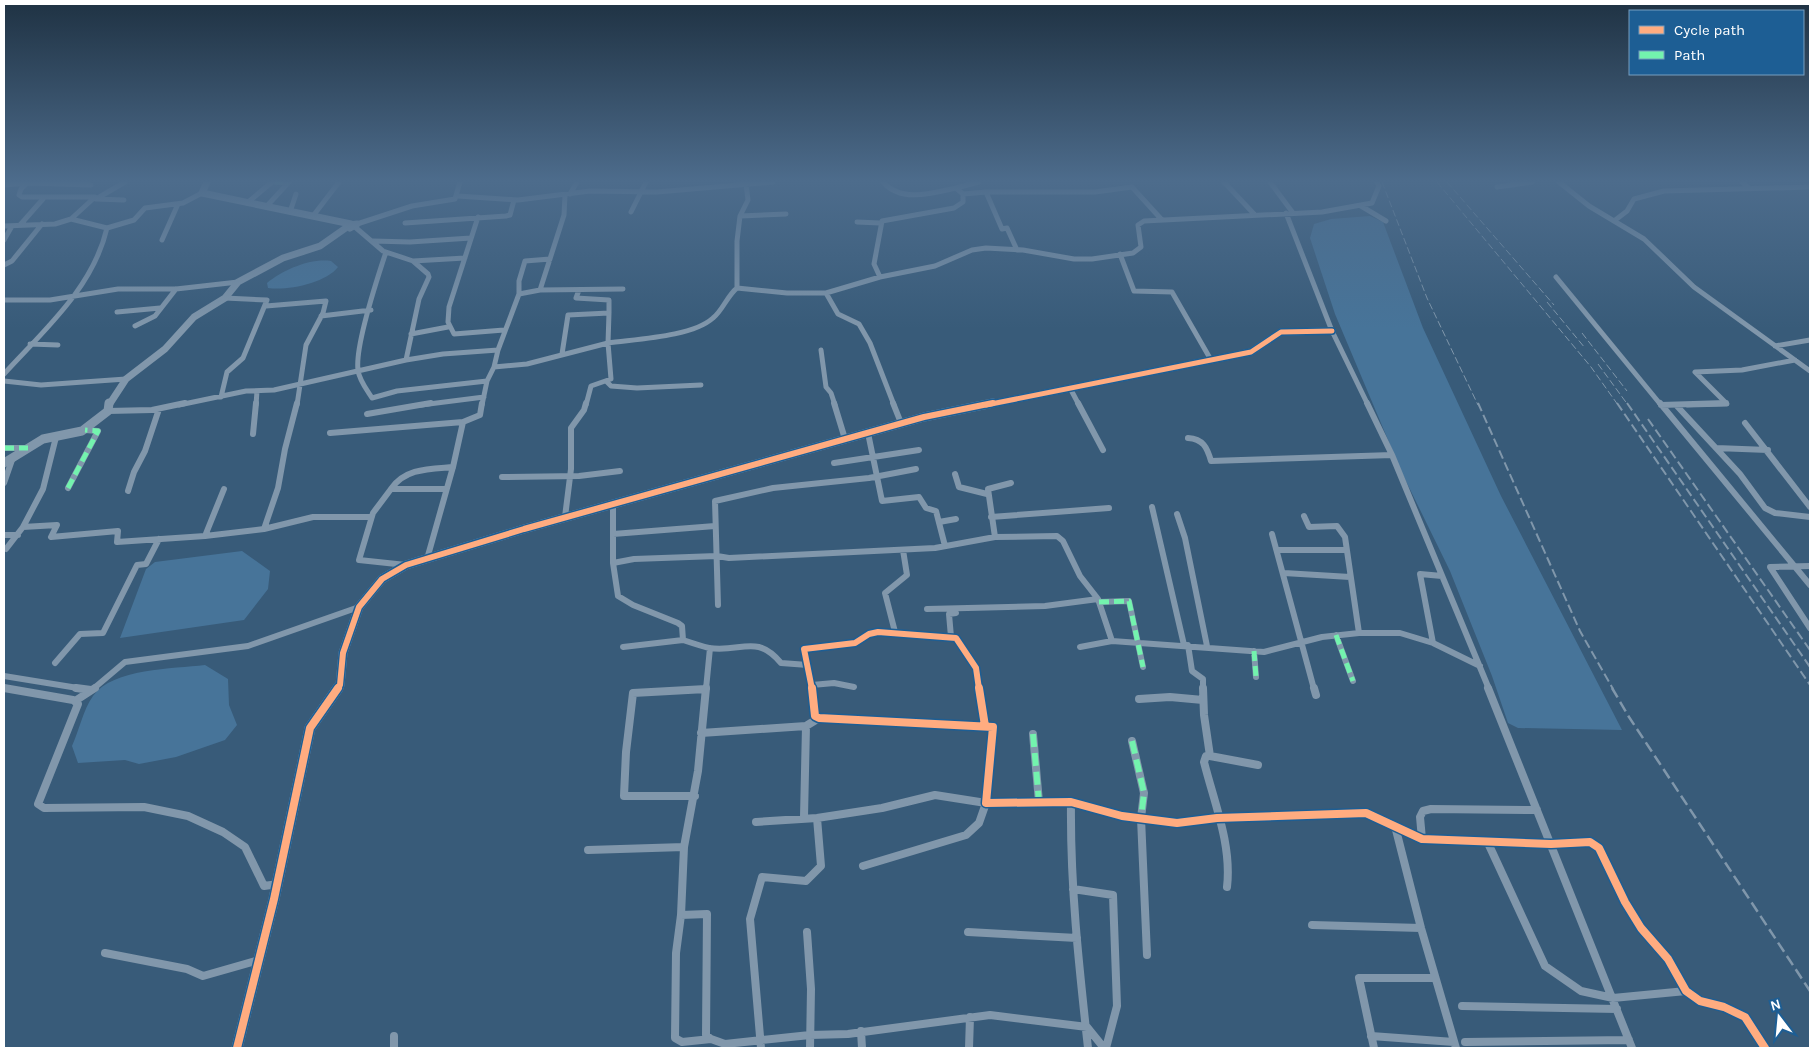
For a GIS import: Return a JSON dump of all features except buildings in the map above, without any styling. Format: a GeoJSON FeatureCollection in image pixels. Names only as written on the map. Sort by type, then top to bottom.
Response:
{"type":"FeatureCollection","features":[{"type":"Feature","properties":{"kind":"street"},"geometry":{"type":"LineString","coordinates":[[4,264],[12,261],[36,231]]}},
{"type":"Feature","properties":{"kind":"street"},"geometry":{"type":"LineString","coordinates":[[4,374],[83,285],[106,242],[107,231]]}},
{"type":"Feature","properties":{"kind":"street"},"geometry":{"type":"LineString","coordinates":[[162,240],[166,231]]}},
{"type":"Feature","properties":{"kind":"street"},"geometry":{"type":"LineString","coordinates":[[108,411],[109,401],[126,379],[165,349],[194,317],[224,298],[238,282],[283,258],[320,246],[345,231]]}},
{"type":"Feature","properties":{"kind":"street"},"geometry":{"type":"LineString","coordinates":[[359,231],[386,252],[405,260],[464,258]]}},
{"type":"Feature","properties":{"kind":"street"},"geometry":{"type":"LineString","coordinates":[[473,231],[448,307],[448,327],[454,334],[504,330]]}},
{"type":"Feature","properties":{"kind":"street"},"geometry":{"type":"LineString","coordinates":[[540,290],[559,231]]}},
{"type":"Feature","properties":{"kind":"street"},"geometry":{"type":"LineString","coordinates":[[494,367],[527,364],[562,354],[660,335],[696,326],[712,319],[723,302],[737,288],[736,257],[739,231]]}},
{"type":"Feature","properties":{"kind":"street"},"geometry":{"type":"LineString","coordinates":[[879,231],[874,264],[880,277]]}},
{"type":"Feature","properties":{"kind":"street"},"geometry":{"type":"LineString","coordinates":[[1008,231],[1017,250]]}},
{"type":"Feature","properties":{"kind":"street"},"geometry":{"type":"LineString","coordinates":[[737,288],[787,293],[826,293],[880,277],[935,266],[972,250],[986,248],[1017,250],[1074,259],[1092,259],[1133,252],[1141,247],[1139,231]]}},
{"type":"Feature","properties":{"kind":"street"},"geometry":{"type":"LineString","coordinates":[[1296,231],[1332,331],[1392,455],[1480,666],[1630,1044],[1465,1042]]}},
{"type":"Feature","properties":{"kind":"street"},"geometry":{"type":"LineString","coordinates":[[1632,231],[1644,238],[1694,287],[1810,371]]}},
{"type":"Feature","properties":{"kind":"street"},"geometry":{"type":"LineString","coordinates":[[373,242],[410,242],[471,238]]}},
{"type":"Feature","properties":{"kind":"street"},"geometry":{"type":"LineString","coordinates":[[386,252],[363,341],[358,370],[372,398],[397,391],[487,381]]}},
{"type":"Feature","properties":{"kind":"street"},"geometry":{"type":"LineString","coordinates":[[1120,254],[1134,291],[1172,292],[1211,360]]}},
{"type":"Feature","properties":{"kind":"street"},"geometry":{"type":"LineString","coordinates":[[330,433],[463,422],[480,415],[487,381],[494,367],[504,330],[520,294],[519,281],[525,261],[550,259]]}},
{"type":"Feature","properties":{"kind":"street"},"geometry":{"type":"LineString","coordinates":[[406,360],[419,299],[429,277],[413,261]]}},
{"type":"Feature","properties":{"kind":"street"},"geometry":{"type":"LineString","coordinates":[[1556,277],[1810,586]]}},
{"type":"Feature","properties":{"kind":"street"},"geometry":{"type":"LineString","coordinates":[[4,300],[50,300],[118,289],[176,289],[238,282]]}},
{"type":"Feature","properties":{"kind":"street"},"geometry":{"type":"LineString","coordinates":[[520,294],[540,290],[623,288]]}},
{"type":"Feature","properties":{"kind":"street"},"geometry":{"type":"LineString","coordinates":[[135,326],[151,320],[176,289]]}},
{"type":"Feature","properties":{"kind":"street"},"geometry":{"type":"LineString","coordinates":[[565,517],[570,474],[571,428],[584,410],[591,386],[611,379],[608,344],[609,300],[576,298],[579,290]]}},
{"type":"Feature","properties":{"kind":"street"},"geometry":{"type":"LineString","coordinates":[[826,293],[838,314],[859,324],[870,342],[900,423]]}},
{"type":"Feature","properties":{"kind":"street"},"geometry":{"type":"LineString","coordinates":[[220,397],[227,372],[243,358],[267,300],[224,298]]}},
{"type":"Feature","properties":{"kind":"street"},"geometry":{"type":"LineString","coordinates":[[264,528],[278,488],[285,449],[297,406],[306,345],[321,316],[326,301],[266,306]]}},
{"type":"Feature","properties":{"kind":"street"},"geometry":{"type":"LineString","coordinates":[[117,312],[160,308]]}},
{"type":"Feature","properties":{"kind":"street"},"geometry":{"type":"LineString","coordinates":[[321,316],[371,310]]}},
{"type":"Feature","properties":{"kind":"street"},"geometry":{"type":"LineString","coordinates":[[562,354],[565,324],[568,315],[609,313]]}},
{"type":"Feature","properties":{"kind":"street"},"geometry":{"type":"LineString","coordinates":[[411,334],[448,327]]}},
{"type":"Feature","properties":{"kind":"street"},"geometry":{"type":"LineString","coordinates":[[237,1048],[278,884],[310,728],[340,685],[343,653],[359,607],[382,579],[406,565],[427,558],[565,517],[900,423],[1251,352],[1281,332],[1332,331]]}},
{"type":"Feature","properties":{"kind":"street"},"geometry":{"type":"LineString","coordinates":[[1775,346],[1810,340]]}},
{"type":"Feature","properties":{"kind":"street"},"geometry":{"type":"LineString","coordinates":[[30,344],[58,345]]}},
{"type":"Feature","properties":{"kind":"street"},"geometry":{"type":"LineString","coordinates":[[85,430],[108,411],[160,409],[246,391],[258,392],[299,384],[406,360],[443,354],[498,350]]}},
{"type":"Feature","properties":{"kind":"street"},"geometry":{"type":"LineString","coordinates":[[821,350],[826,386],[829,388],[845,439]]}},
{"type":"Feature","properties":{"kind":"street"},"geometry":{"type":"LineString","coordinates":[[1661,405],[1727,404],[1695,372],[1742,370],[1795,360]]}},
{"type":"Feature","properties":{"kind":"street"},"geometry":{"type":"LineString","coordinates":[[1802,365],[1810,363]]}},
{"type":"Feature","properties":{"kind":"street"},"geometry":{"type":"LineString","coordinates":[[4,381],[41,385],[126,379]]}},
{"type":"Feature","properties":{"kind":"street"},"geometry":{"type":"LineString","coordinates":[[606,381],[611,386],[637,388],[701,385]]}},
{"type":"Feature","properties":{"kind":"street"},"geometry":{"type":"LineString","coordinates":[[1070,388],[1103,450]]}},
{"type":"Feature","properties":{"kind":"street"},"geometry":{"type":"LineString","coordinates":[[253,434],[258,392]]}},
{"type":"Feature","properties":{"kind":"street"},"geometry":{"type":"LineString","coordinates":[[367,414],[409,406],[484,397]]}},
{"type":"Feature","properties":{"kind":"street"},"geometry":{"type":"LineString","coordinates":[[1676,404],[1740,474],[1764,508],[1774,513],[1810,517]]}},
{"type":"Feature","properties":{"kind":"street"},"geometry":{"type":"LineString","coordinates":[[128,491],[160,409]]}},
{"type":"Feature","properties":{"kind":"street"},"geometry":{"type":"LineString","coordinates":[[427,558],[453,467],[463,422]]}},
{"type":"Feature","properties":{"kind":"street"},"geometry":{"type":"LineString","coordinates":[[1745,423],[1768,450],[1810,508]]}},
{"type":"Feature","properties":{"kind":"street"},"geometry":{"type":"LineString","coordinates":[[4,462],[12,460],[43,438],[98,429],[68,488]]}},
{"type":"Feature","properties":{"kind":"street"},"geometry":{"type":"LineString","coordinates":[[868,433],[880,492],[884,502],[919,497],[926,508],[936,511],[945,546]]}},
{"type":"Feature","properties":{"kind":"street"},"geometry":{"type":"LineString","coordinates":[[6,549],[23,527],[43,488],[50,460],[49,454],[56,437]]}},
{"type":"Feature","properties":{"kind":"street"},"geometry":{"type":"LineString","coordinates":[[1188,438],[1197,438],[1206,444],[1211,461],[1392,455]]}},
{"type":"Feature","properties":{"kind":"street"},"geometry":{"type":"LineString","coordinates":[[4,448],[28,448]]}},
{"type":"Feature","properties":{"kind":"street"},"geometry":{"type":"LineString","coordinates":[[1716,448],[1768,450]]}},
{"type":"Feature","properties":{"kind":"street"},"geometry":{"type":"LineString","coordinates":[[834,463],[919,450]]}},
{"type":"Feature","properties":{"kind":"street"},"geometry":{"type":"LineString","coordinates":[[4,483],[12,460]]}},
{"type":"Feature","properties":{"kind":"street"},"geometry":{"type":"LineString","coordinates":[[406,565],[359,560],[371,517],[381,499],[403,475],[453,467]]}},
{"type":"Feature","properties":{"kind":"street"},"geometry":{"type":"LineString","coordinates":[[718,605],[715,501],[774,488],[869,478],[916,469]]}},
{"type":"Feature","properties":{"kind":"street"},"geometry":{"type":"LineString","coordinates":[[502,477],[620,471]]}},
{"type":"Feature","properties":{"kind":"street"},"geometry":{"type":"LineString","coordinates":[[955,474],[959,487],[965,491],[981,491],[987,494]]}},
{"type":"Feature","properties":{"kind":"street"},"geometry":{"type":"LineString","coordinates":[[995,537],[987,494],[988,489],[1011,483]]}},
{"type":"Feature","properties":{"kind":"street"},"geometry":{"type":"LineString","coordinates":[[205,536],[224,489]]}},
{"type":"Feature","properties":{"kind":"street"},"geometry":{"type":"LineString","coordinates":[[391,490],[446,489]]}},
{"type":"Feature","properties":{"kind":"street"},"geometry":{"type":"LineString","coordinates":[[613,504],[613,563],[618,596],[634,607],[681,623],[683,640]]}},
{"type":"Feature","properties":{"kind":"street"},"geometry":{"type":"LineString","coordinates":[[1152,507],[1192,671],[1203,679],[1203,700],[1210,756]]}},
{"type":"Feature","properties":{"kind":"street"},"geometry":{"type":"LineString","coordinates":[[991,517],[1109,508]]}},
{"type":"Feature","properties":{"kind":"street"},"geometry":{"type":"LineString","coordinates":[[1177,514],[1185,538],[1207,646]]}},
{"type":"Feature","properties":{"kind":"street"},"geometry":{"type":"LineString","coordinates":[[1304,516],[1309,527],[1340,528],[1345,536],[1359,633]]}},
{"type":"Feature","properties":{"kind":"street"},"geometry":{"type":"LineString","coordinates":[[23,527],[57,524],[51,537],[118,531],[118,542],[205,536],[264,528],[313,518],[371,517]]}},
{"type":"Feature","properties":{"kind":"street"},"geometry":{"type":"LineString","coordinates":[[939,522],[956,519]]}},
{"type":"Feature","properties":{"kind":"street"},"geometry":{"type":"LineString","coordinates":[[614,534],[715,526]]}},
{"type":"Feature","properties":{"kind":"street"},"geometry":{"type":"LineString","coordinates":[[1272,534],[1316,694]]}},
{"type":"Feature","properties":{"kind":"street"},"geometry":{"type":"LineString","coordinates":[[4,535],[18,535]]}},
{"type":"Feature","properties":{"kind":"street"},"geometry":{"type":"LineString","coordinates":[[613,563],[634,559],[717,556],[729,558],[903,550],[945,546],[995,537],[1038,535],[1061,538],[1080,576],[1099,601],[1112,641]]}},
{"type":"Feature","properties":{"kind":"street"},"geometry":{"type":"LineString","coordinates":[[55,663],[80,634],[103,633],[137,565],[146,564],[159,539]]}},
{"type":"Feature","properties":{"kind":"street"},"geometry":{"type":"LineString","coordinates":[[896,632],[885,594],[907,575],[903,550]]}},
{"type":"Feature","properties":{"kind":"street"},"geometry":{"type":"LineString","coordinates":[[1277,550],[1346,550]]}},
{"type":"Feature","properties":{"kind":"street"},"geometry":{"type":"LineString","coordinates":[[1810,566],[1770,567],[1810,628]]}},
{"type":"Feature","properties":{"kind":"street"},"geometry":{"type":"LineString","coordinates":[[1284,573],[1350,577]]}},
{"type":"Feature","properties":{"kind":"street"},"geometry":{"type":"LineString","coordinates":[[1433,643],[1420,574],[1442,576]]}},
{"type":"Feature","properties":{"kind":"street"},"geometry":{"type":"LineString","coordinates":[[927,609],[1045,606],[1129,600],[1143,667]]}},
{"type":"Feature","properties":{"kind":"street"},"geometry":{"type":"LineString","coordinates":[[4,688],[75,701],[125,662],[248,646],[359,607]]}},
{"type":"Feature","properties":{"kind":"street"},"geometry":{"type":"LineString","coordinates":[[951,637],[949,614],[958,613],[958,608]]}},
{"type":"Feature","properties":{"kind":"street"},"geometry":{"type":"LineString","coordinates":[[819,718],[815,716],[812,685],[804,649],[848,645],[869,634],[896,632],[956,638],[976,668],[985,726]]}},
{"type":"Feature","properties":{"kind":"street"},"geometry":{"type":"LineString","coordinates":[[1080,647],[1112,641],[1207,646],[1264,652],[1336,635],[1400,633],[1433,643],[1480,666]]}},
{"type":"Feature","properties":{"kind":"street"},"geometry":{"type":"LineString","coordinates":[[1336,635],[1353,681]]}},
{"type":"Feature","properties":{"kind":"street"},"geometry":{"type":"LineString","coordinates":[[623,647],[683,640],[710,648],[761,646],[771,651],[781,663],[808,665]]}},
{"type":"Feature","properties":{"kind":"street"},"geometry":{"type":"LineString","coordinates":[[710,648],[695,796],[684,847],[681,915],[676,953],[675,1038],[682,1042],[711,1039]]}},
{"type":"Feature","properties":{"kind":"street"},"geometry":{"type":"LineString","coordinates":[[1254,651],[1256,677]]}},
{"type":"Feature","properties":{"kind":"street"},"geometry":{"type":"LineString","coordinates":[[4,684],[7,676],[91,690]]}},
{"type":"Feature","properties":{"kind":"street"},"geometry":{"type":"LineString","coordinates":[[812,685],[834,683],[854,687]]}},
{"type":"Feature","properties":{"kind":"street"},"geometry":{"type":"LineString","coordinates":[[695,796],[624,796],[626,752],[633,693],[706,689]]}},
{"type":"Feature","properties":{"kind":"street"},"geometry":{"type":"LineString","coordinates":[[1139,700],[1170,697],[1203,700]]}},
{"type":"Feature","properties":{"kind":"street"},"geometry":{"type":"LineString","coordinates":[[75,701],[78,704],[38,804],[44,808],[144,807],[188,816],[223,832],[245,847],[264,886],[278,884]]}},
{"type":"Feature","properties":{"kind":"street"},"geometry":{"type":"LineString","coordinates":[[701,734],[772,727],[806,726],[819,718],[864,718],[994,727],[986,803],[980,823],[966,835],[863,866]]}},
{"type":"Feature","properties":{"kind":"street"},"geometry":{"type":"LineString","coordinates":[[804,817],[806,726]]}},
{"type":"Feature","properties":{"kind":"street"},"geometry":{"type":"LineString","coordinates":[[1033,734],[1039,802]]}},
{"type":"Feature","properties":{"kind":"street"},"geometry":{"type":"LineString","coordinates":[[1132,741],[1143,787],[1141,818],[1147,955]]}},
{"type":"Feature","properties":{"kind":"street"},"geometry":{"type":"LineString","coordinates":[[1227,887],[1230,874],[1204,762],[1206,756],[1210,756],[1258,765]]}},
{"type":"Feature","properties":{"kind":"street"},"geometry":{"type":"LineString","coordinates":[[756,822],[804,817],[817,818],[882,808],[935,795],[986,803],[1071,802],[1122,816],[1177,823],[1217,818],[1366,814],[1422,839],[1488,843],[1550,844],[1590,842],[1599,848],[1625,902],[1641,928],[1668,959],[1686,991],[1700,1001],[1724,1007],[1745,1017],[1766,1048]]}},
{"type":"Feature","properties":{"kind":"street"},"geometry":{"type":"LineString","coordinates":[[1071,802],[1070,859],[1088,1048]]}},
{"type":"Feature","properties":{"kind":"street"},"geometry":{"type":"LineString","coordinates":[[1422,839],[1420,817],[1423,811],[1431,808],[1537,810]]}},
{"type":"Feature","properties":{"kind":"street"},"geometry":{"type":"LineString","coordinates":[[761,1044],[750,919],[753,902],[762,877],[806,880],[821,866],[817,818]]}},
{"type":"Feature","properties":{"kind":"street"},"geometry":{"type":"LineString","coordinates":[[1371,1036],[1455,1045],[1420,928],[1395,826]]}},
{"type":"Feature","properties":{"kind":"street"},"geometry":{"type":"LineString","coordinates":[[1488,843],[1545,966],[1581,991],[1613,998],[1686,991]]}},
{"type":"Feature","properties":{"kind":"street"},"geometry":{"type":"LineString","coordinates":[[588,850],[684,847]]}},
{"type":"Feature","properties":{"kind":"street"},"geometry":{"type":"LineString","coordinates":[[1073,889],[1113,895],[1117,1006],[1105,1048]]}},
{"type":"Feature","properties":{"kind":"street"},"geometry":{"type":"LineString","coordinates":[[681,915],[707,914],[706,1035],[725,1044],[761,1044],[810,1035],[861,1032],[990,1014],[1086,1027],[1105,1048]]}},
{"type":"Feature","properties":{"kind":"street"},"geometry":{"type":"LineString","coordinates":[[1312,925],[1420,928]]}},
{"type":"Feature","properties":{"kind":"street"},"geometry":{"type":"LineString","coordinates":[[807,932],[811,988],[810,1048]]}},
{"type":"Feature","properties":{"kind":"street"},"geometry":{"type":"LineString","coordinates":[[968,932],[998,932],[1077,938]]}},
{"type":"Feature","properties":{"kind":"street"},"geometry":{"type":"LineString","coordinates":[[105,953],[187,969],[203,976],[259,960]]}},
{"type":"Feature","properties":{"kind":"street"},"geometry":{"type":"LineString","coordinates":[[1374,1048],[1359,978],[1435,978]]}},
{"type":"Feature","properties":{"kind":"street"},"geometry":{"type":"LineString","coordinates":[[1462,1006],[1617,1009]]}},
{"type":"Feature","properties":{"kind":"street"},"geometry":{"type":"LineString","coordinates":[[969,1048],[970,1017]]}},
{"type":"Feature","properties":{"kind":"street"},"geometry":{"type":"LineString","coordinates":[[861,1032],[862,1048]]}},
{"type":"Feature","properties":{"kind":"street"},"geometry":{"type":"LineString","coordinates":[[394,1036],[394,1048]]}},
{"type":"Feature","properties":{"kind":"water"},"geometry":{"type":"Polygon","coordinates":[[[1312,231],[1386,231],[1423,328],[1501,496],[1622,730],[1518,728],[1508,723],[1492,676],[1450,571],[1402,473],[1335,314],[1310,238],[1312,231]]]}},
{"type":"Feature","properties":{"kind":"water"},"geometry":{"type":"Polygon","coordinates":[[[314,261],[331,261],[338,267],[332,273],[316,281],[295,287],[268,288],[267,283],[297,266],[314,261]]]}},
{"type":"Feature","properties":{"kind":"water"},"geometry":{"type":"Polygon","coordinates":[[[242,551],[270,571],[268,589],[244,620],[120,638],[146,569],[155,562],[242,551]]]}},
{"type":"Feature","properties":{"kind":"water"},"geometry":{"type":"Polygon","coordinates":[[[205,665],[228,679],[229,705],[237,725],[225,740],[176,757],[139,764],[125,760],[78,763],[72,746],[93,696],[102,687],[114,680],[129,675],[161,669],[205,665]]]}},
{"type":"Feature","properties":{"kind":"railway"},"geometry":{"type":"LineString","coordinates":[[1401,231],[1427,298],[1478,405]]}},
{"type":"Feature","properties":{"kind":"railway"},"geometry":{"type":"LineString","coordinates":[[1478,231],[1591,367],[1618,405]]}},
{"type":"Feature","properties":{"kind":"railway"},"geometry":{"type":"LineString","coordinates":[[1490,231],[1554,305]]}},
{"type":"Feature","properties":{"kind":"railway"},"geometry":{"type":"LineString","coordinates":[[1547,302],[1585,348]]}},
{"type":"Feature","properties":{"kind":"railway"},"geometry":{"type":"LineString","coordinates":[[1582,333],[1627,391]]}},
{"type":"Feature","properties":{"kind":"railway"},"geometry":{"type":"LineString","coordinates":[[1598,364],[1628,405]]}},
{"type":"Feature","properties":{"kind":"railway"},"geometry":{"type":"LineString","coordinates":[[1478,403],[1580,631],[1613,689]]}},
{"type":"Feature","properties":{"kind":"railway"},"geometry":{"type":"LineString","coordinates":[[1617,403],[1810,685]]}},
{"type":"Feature","properties":{"kind":"railway"},"geometry":{"type":"LineString","coordinates":[[1627,403],[1810,667]]}},
{"type":"Feature","properties":{"kind":"railway"},"geometry":{"type":"LineString","coordinates":[[1648,419],[1810,650]]}},
{"type":"Feature","properties":{"kind":"railway"},"geometry":{"type":"LineString","coordinates":[[1612,688],[1629,717],[1810,991]]}},
{"type":"Feature","properties":{"kind":"marked path"},"geometry":{"type":"LineString","coordinates":[[68,488],[98,431],[94,429],[85,430]]}},
{"type":"Feature","properties":{"kind":"marked path"},"geometry":{"type":"LineString","coordinates":[[4,448],[28,448]]}},
{"type":"Feature","properties":{"kind":"marked path"},"geometry":{"type":"LineString","coordinates":[[1099,602],[1129,601],[1143,667]]}},
{"type":"Feature","properties":{"kind":"marked path"},"geometry":{"type":"LineString","coordinates":[[1336,635],[1353,681]]}},
{"type":"Feature","properties":{"kind":"marked path"},"geometry":{"type":"LineString","coordinates":[[1254,651],[1256,677]]}},
{"type":"Feature","properties":{"kind":"marked path"},"geometry":{"type":"LineString","coordinates":[[1033,734],[1039,802]]}},
{"type":"Feature","properties":{"kind":"marked path"},"geometry":{"type":"LineString","coordinates":[[1132,741],[1144,793],[1141,818]]}},
{"type":"Feature","properties":{"kind":"cycle path"},"geometry":{"type":"LineString","coordinates":[[237,1048],[274,899],[310,728],[340,685],[343,653],[359,607],[382,579],[406,565],[524,529],[924,417],[1251,352],[1281,332],[1332,331]]}},
{"type":"Feature","properties":{"kind":"cycle path"},"geometry":{"type":"LineString","coordinates":[[985,726],[976,668],[956,638],[878,632],[869,634],[855,643],[804,649],[812,685],[815,716],[819,718],[993,727],[986,803],[1071,802],[1122,816],[1177,823],[1217,818],[1366,813],[1422,839],[1551,844],[1590,842],[1599,848],[1625,902],[1641,928],[1668,959],[1686,991],[1700,1001],[1724,1007],[1745,1017],[1765,1048]]}}]}
